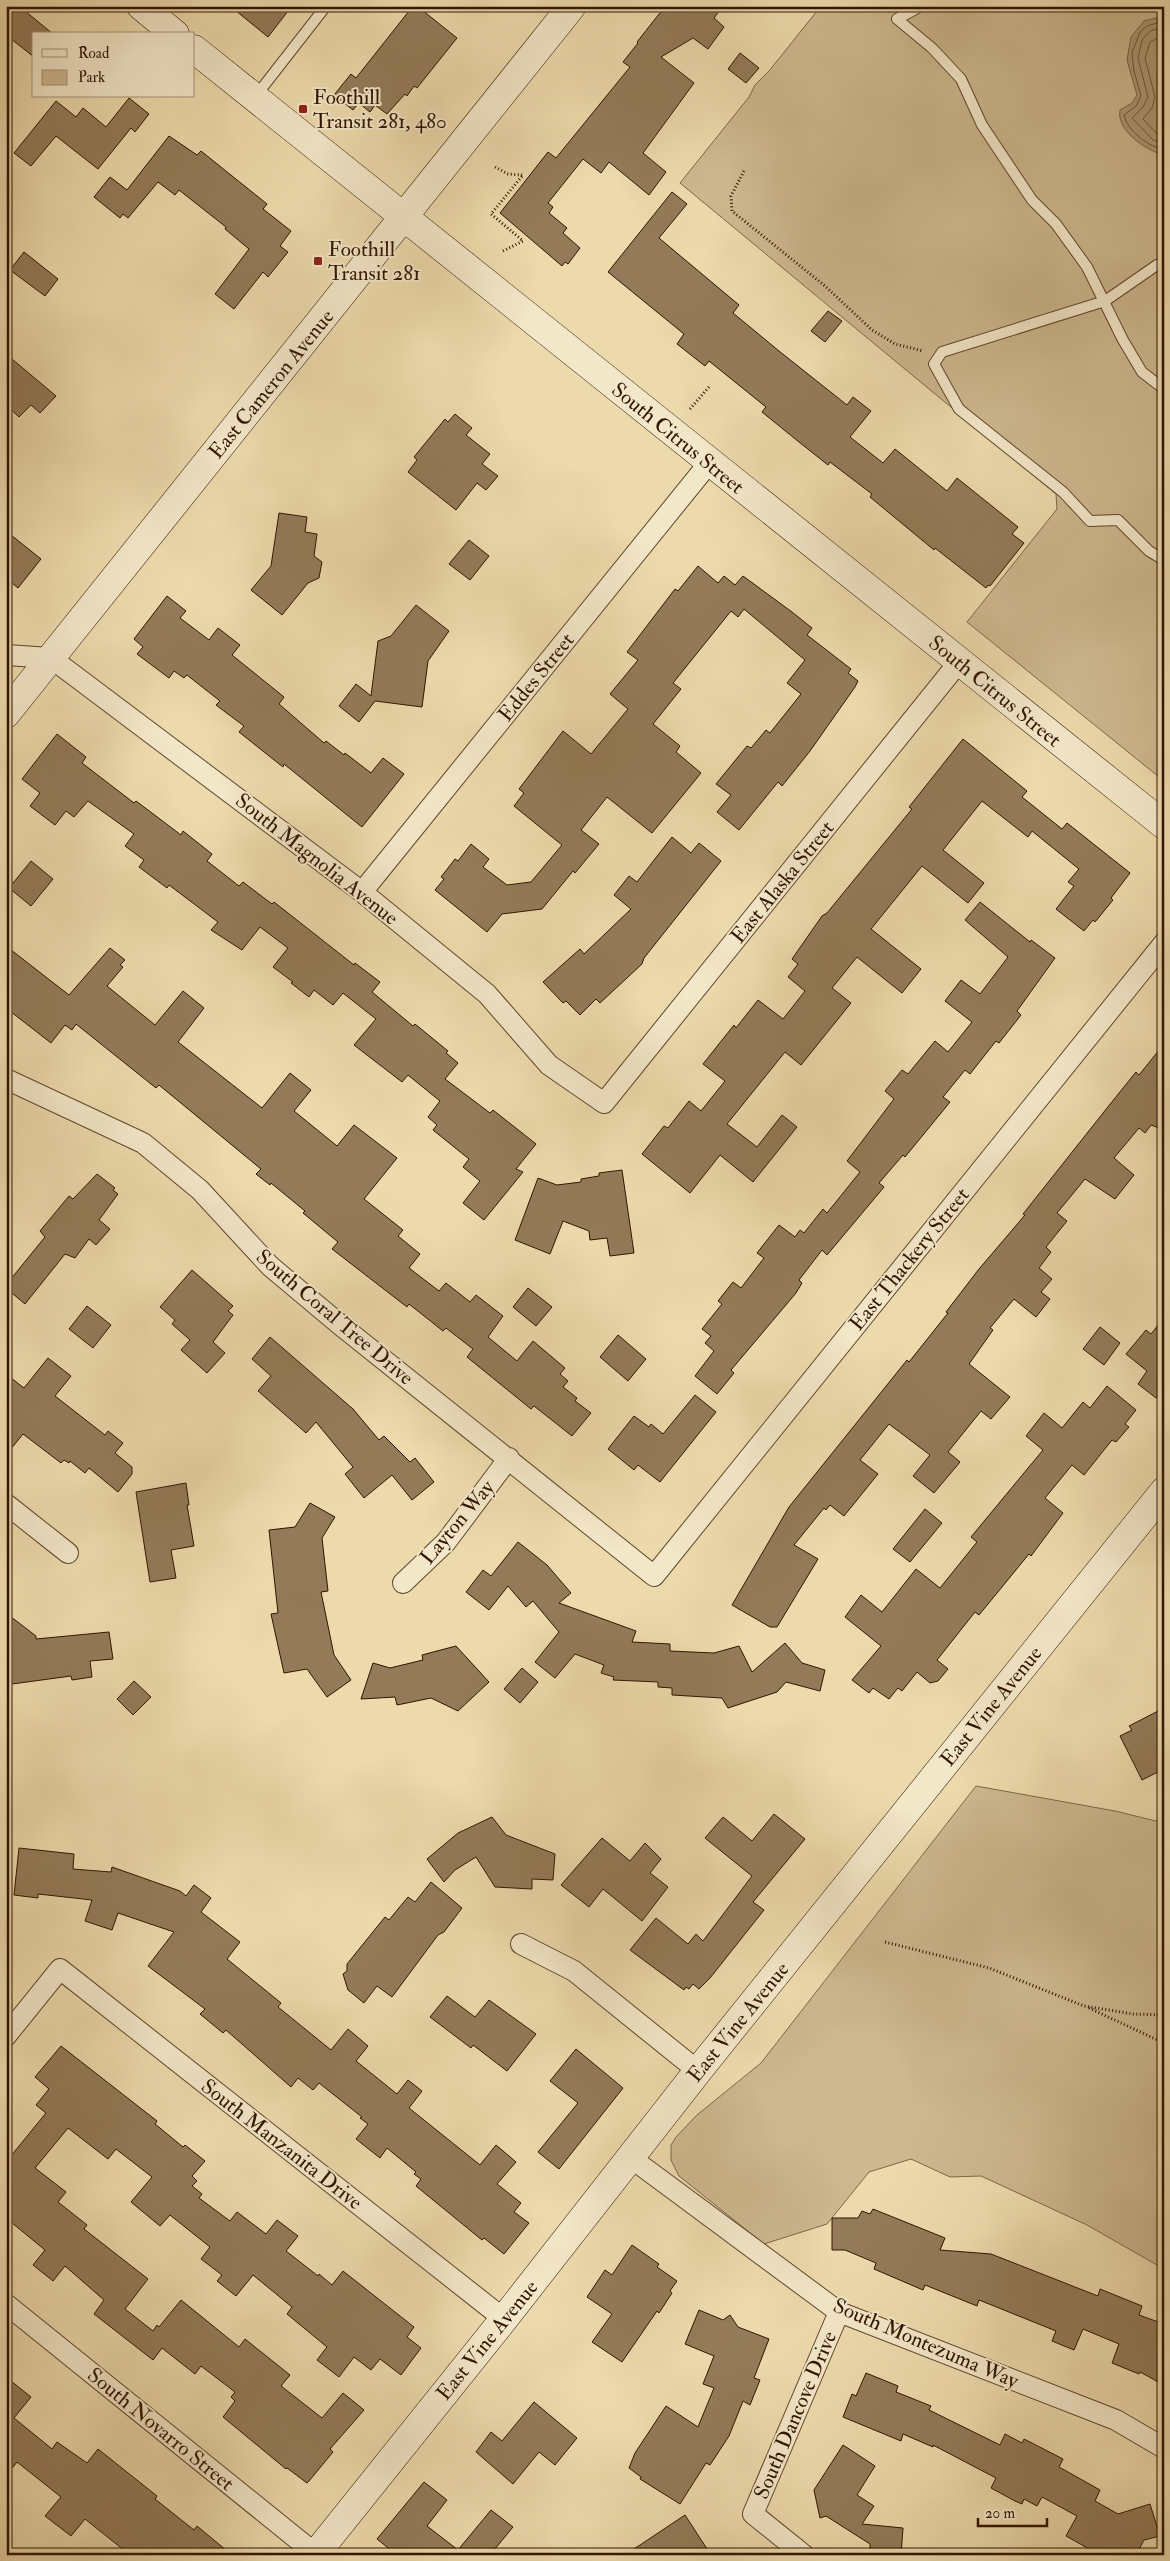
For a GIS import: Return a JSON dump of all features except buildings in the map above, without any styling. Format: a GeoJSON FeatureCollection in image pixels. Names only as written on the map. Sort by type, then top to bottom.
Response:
{"type":"FeatureCollection","features":[{"type":"Feature","properties":{"kind":"street"},"geometry":{"type":"LineString","coordinates":[[141,6],[173,32]]}},
{"type":"Feature","properties":{"kind":"street","name":"East Cameron Avenue"},"geometry":{"type":"LineString","coordinates":[[6,714],[572,6]]}},
{"type":"Feature","properties":{"kind":"street","name":"South Citrus Street"},"geometry":{"type":"LineString","coordinates":[[195,50],[709,463],[1164,825]]}},
{"type":"Feature","properties":{"kind":"street","name":"Eddes Street"},"geometry":{"type":"LineString","coordinates":[[362,892],[709,463]]}},
{"type":"Feature","properties":{"kind":"street"},"geometry":{"type":"LineString","coordinates":[[6,655],[51,658]]}},
{"type":"Feature","properties":{"kind":"street","name":"South Magnolia Avenue"},"geometry":{"type":"LineString","coordinates":[[51,658],[362,892],[487,994],[549,1065],[604,1103]]}},
{"type":"Feature","properties":{"kind":"street","name":"East Alaska Street"},"geometry":{"type":"LineString","coordinates":[[604,1103],[959,662]]}},
{"type":"Feature","properties":{"kind":"street","name":"East Thackery Street"},"geometry":{"type":"LineString","coordinates":[[654,1576],[1164,943]]}},
{"type":"Feature","properties":{"kind":"street","name":"South Coral Tree Drive"},"geometry":{"type":"LineString","coordinates":[[6,1079],[143,1143],[200,1190],[270,1266],[344,1328],[509,1458],[654,1576]]}},
{"type":"Feature","properties":{"kind":"street","name":"Layton Way"},"geometry":{"type":"LineString","coordinates":[[403,1583],[446,1542],[509,1458]]}},
{"type":"Feature","properties":{"kind":"street","name":"East Vine Avenue"},"geometry":{"type":"LineString","coordinates":[[316,2554],[504,2319],[698,2071],[1164,1492]]}},
{"type":"Feature","properties":{"kind":"street"},"geometry":{"type":"LineString","coordinates":[[6,1504],[68,1553]]}},
{"type":"Feature","properties":{"kind":"street"},"geometry":{"type":"LineString","coordinates":[[521,1944],[574,1971],[698,2071]]}},
{"type":"Feature","properties":{"kind":"street","name":"South Manzanita Drive"},"geometry":{"type":"LineString","coordinates":[[6,2036],[60,1969],[504,2319]]}},
{"type":"Feature","properties":{"kind":"street","name":"South Montezuma Way"},"geometry":{"type":"LineString","coordinates":[[631,2158],[838,2312],[1116,2420],[1164,2448]]}},
{"type":"Feature","properties":{"kind":"street","name":"South Novarro Street"},"geometry":{"type":"LineString","coordinates":[[6,2304],[316,2554]]}},
{"type":"Feature","properties":{"kind":"street","name":"South Dancove Drive"},"geometry":{"type":"LineString","coordinates":[[804,2555],[753,2514],[838,2312]]}},
{"type":"Feature","properties":{"kind":"lane"},"geometry":{"type":"LineString","coordinates":[[254,98],[326,6]]}},
{"type":"Feature","properties":{"kind":"lane"},"geometry":{"type":"LineString","coordinates":[[921,6],[897,19],[932,48],[961,78],[982,125],[1032,200],[1056,224],[1086,267],[1105,301],[1123,340],[1142,372],[1164,389]]}},
{"type":"Feature","properties":{"kind":"lane"},"geometry":{"type":"LineString","coordinates":[[1164,265],[1157,265],[1105,301],[942,352],[934,364],[960,409],[1063,492],[1090,521],[1118,520],[1149,551],[1164,560]]}},
{"type":"Feature","properties":{"kind":"path"},"geometry":{"type":"LineString","coordinates":[[495,167],[508,174],[523,175],[491,214],[523,241],[501,252]]}},
{"type":"Feature","properties":{"kind":"path"},"geometry":{"type":"LineString","coordinates":[[744,171],[732,196],[732,211],[825,286],[872,330],[895,344],[926,352],[934,364]]}},
{"type":"Feature","properties":{"kind":"path"},"geometry":{"type":"LineString","coordinates":[[690,409],[709,387]]}},
{"type":"Feature","properties":{"kind":"path"},"geometry":{"type":"LineString","coordinates":[[886,1942],[989,1968],[1084,2006],[1164,2043]]}},
{"type":"Feature","properties":{"kind":"path"},"geometry":{"type":"LineString","coordinates":[[1084,2006],[1133,2014],[1164,2015]]}},
{"type":"Feature","properties":{"kind":"green space"},"geometry":{"type":"Polygon","coordinates":[[[821,6],[1164,6],[1164,781],[967,622],[1057,509],[1056,494],[680,183],[749,97],[755,85],[769,71],[821,6]]]}},
{"type":"Feature","properties":{"kind":"green space"},"geometry":{"type":"Polygon","coordinates":[[[976,1786],[1115,1811],[1164,1823],[1164,2269],[1087,2225],[981,2176],[950,2177],[911,2159],[869,2172],[827,2224],[764,2244],[679,2176],[671,2160],[671,2145],[676,2137],[697,2115],[761,2063],[976,1786]]]}},
{"type":"Feature","properties":{"kind":"water"},"geometry":{"type":"Polygon","coordinates":[[[1164,16],[1164,155],[1149,149],[1134,139],[1123,125],[1120,118],[1120,110],[1132,103],[1137,95],[1127,60],[1131,37],[1144,21],[1164,16]]]}},
{"type":"Feature","properties":{"kind":"place","name":"Foothill Transit 281, 480"},"geometry":{"type":"Point","coordinates":[303,109]}},
{"type":"Feature","properties":{"kind":"place","name":"Foothill Transit 281"},"geometry":{"type":"Point","coordinates":[318,261]}}]}
